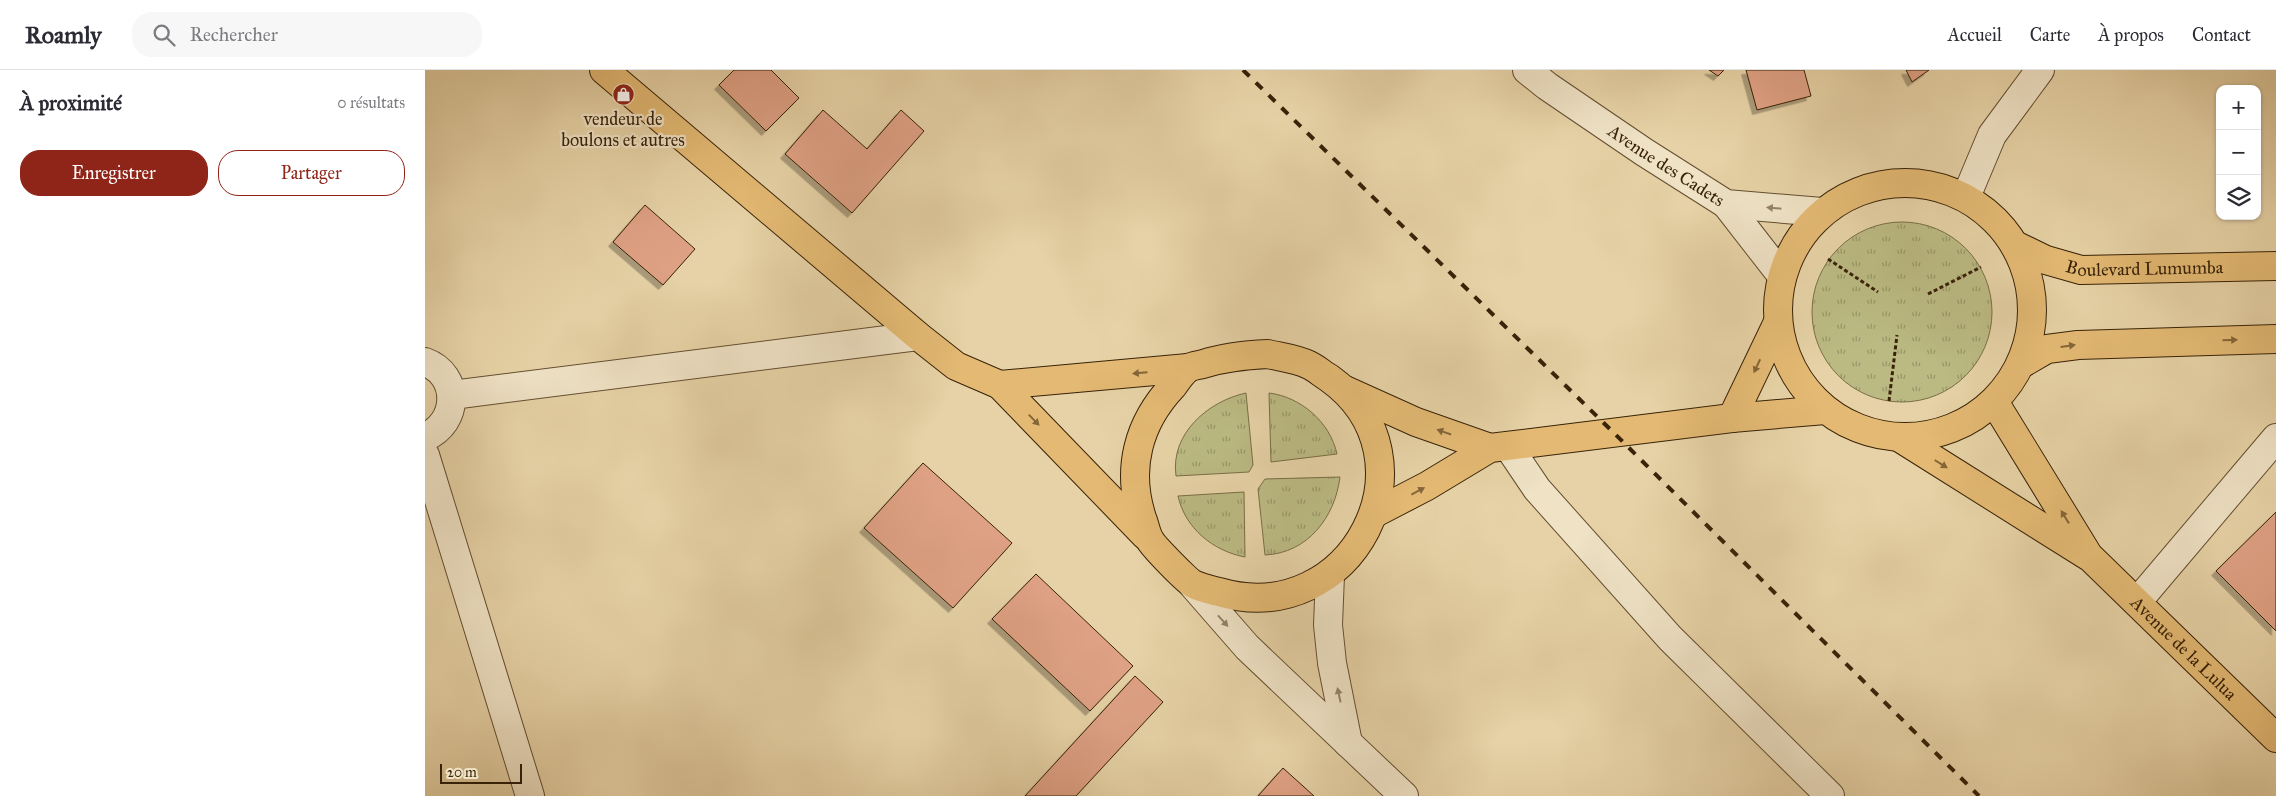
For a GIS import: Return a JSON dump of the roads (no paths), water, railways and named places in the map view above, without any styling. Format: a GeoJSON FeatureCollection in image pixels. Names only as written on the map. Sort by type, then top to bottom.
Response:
{"type":"FeatureCollection","features":[{"type":"Feature","properties":{"kind":"main road"},"geometry":{"type":"LineString","coordinates":[[604,70],[919,336],[957,366],[1000,386],[1192,584],[1232,596],[1266,598],[1300,591],[1330,575],[1357,548],[1375,513],[1380,480],[1377,447],[1364,416],[1343,389]]}},
{"type":"Feature","properties":{"kind":"main road"},"geometry":{"type":"LineString","coordinates":[[1892,182],[1930,184],[1966,197],[1995,218],[2017,246],[2035,304],[2023,363],[2011,384],[1995,403],[1967,423],[1935,435],[1900,438],[1873,434],[1847,424],[1825,410],[1801,385],[1785,354],[1777,322],[1781,276],[1797,241],[1822,212],[1855,192],[1892,182]]}},
{"type":"Feature","properties":{"kind":"main road","name":"Boulevard Lumumba"},"geometry":{"type":"LineString","coordinates":[[2017,246],[2046,260],[2081,270],[2276,266]]}},
{"type":"Feature","properties":{"kind":"main road"},"geometry":{"type":"LineString","coordinates":[[1732,418],[1777,322]]}},
{"type":"Feature","properties":{"kind":"main road"},"geometry":{"type":"LineString","coordinates":[[2023,363],[2047,349],[2078,344],[2276,339]]}},
{"type":"Feature","properties":{"kind":"main road"},"geometry":{"type":"LineString","coordinates":[[1000,386],[1189,368],[1226,357],[1268,354],[1309,364],[1343,389],[1416,422],[1499,447]]}},
{"type":"Feature","properties":{"kind":"main road"},"geometry":{"type":"LineString","coordinates":[[1150,540],[1137,503],[1134,466],[1143,430],[1161,398],[1189,368]]}},
{"type":"Feature","properties":{"kind":"main road"},"geometry":{"type":"LineString","coordinates":[[1995,403],[2091,558]]}},
{"type":"Feature","properties":{"kind":"main road"},"geometry":{"type":"LineString","coordinates":[[1375,513],[1499,447],[1732,418],[1825,410]]}},
{"type":"Feature","properties":{"kind":"main road"},"geometry":{"type":"LineString","coordinates":[[1900,438],[2091,558]]}},
{"type":"Feature","properties":{"kind":"main road","name":"Avenue de la Lulua"},"geometry":{"type":"LineString","coordinates":[[2091,558],[2276,738]]}},
{"type":"Feature","properties":{"kind":"street","name":"Avenue des Cadets"},"geometry":{"type":"LineString","coordinates":[[1527,70],[1547,86],[1644,152],[1726,204],[1822,212]]}},
{"type":"Feature","properties":{"kind":"street"},"geometry":{"type":"LineString","coordinates":[[1966,197],[1992,135],[2040,70]]}},
{"type":"Feature","properties":{"kind":"street"},"geometry":{"type":"LineString","coordinates":[[1726,204],[1781,276]]}},
{"type":"Feature","properties":{"kind":"street"},"geometry":{"type":"LineString","coordinates":[[452,396],[919,336]]}},
{"type":"Feature","properties":{"kind":"street"},"geometry":{"type":"LineString","coordinates":[[425,362],[432,365],[446,378],[452,396],[451,410],[444,423],[434,434],[425,437]]}},
{"type":"Feature","properties":{"kind":"street"},"geometry":{"type":"LineString","coordinates":[[2137,602],[2276,438]]}},
{"type":"Feature","properties":{"kind":"street"},"geometry":{"type":"LineString","coordinates":[[1499,447],[1670,638],[1830,796]]}},
{"type":"Feature","properties":{"kind":"street"},"geometry":{"type":"LineString","coordinates":[[425,455],[530,796]]}},
{"type":"Feature","properties":{"kind":"street"},"geometry":{"type":"LineString","coordinates":[[1330,575],[1328,625],[1332,663],[1348,743]]}},
{"type":"Feature","properties":{"kind":"street"},"geometry":{"type":"LineString","coordinates":[[1192,584],[1247,647],[1404,796]]}},
{"type":"Feature","properties":{"kind":"railway"},"geometry":{"type":"LineString","coordinates":[[1243,70],[1614,433],[1979,796]]}},
{"type":"Feature","properties":{"kind":"place","name":"vendeur de boulons et autres"},"geometry":{"type":"Point","coordinates":[623,94]}}]}
